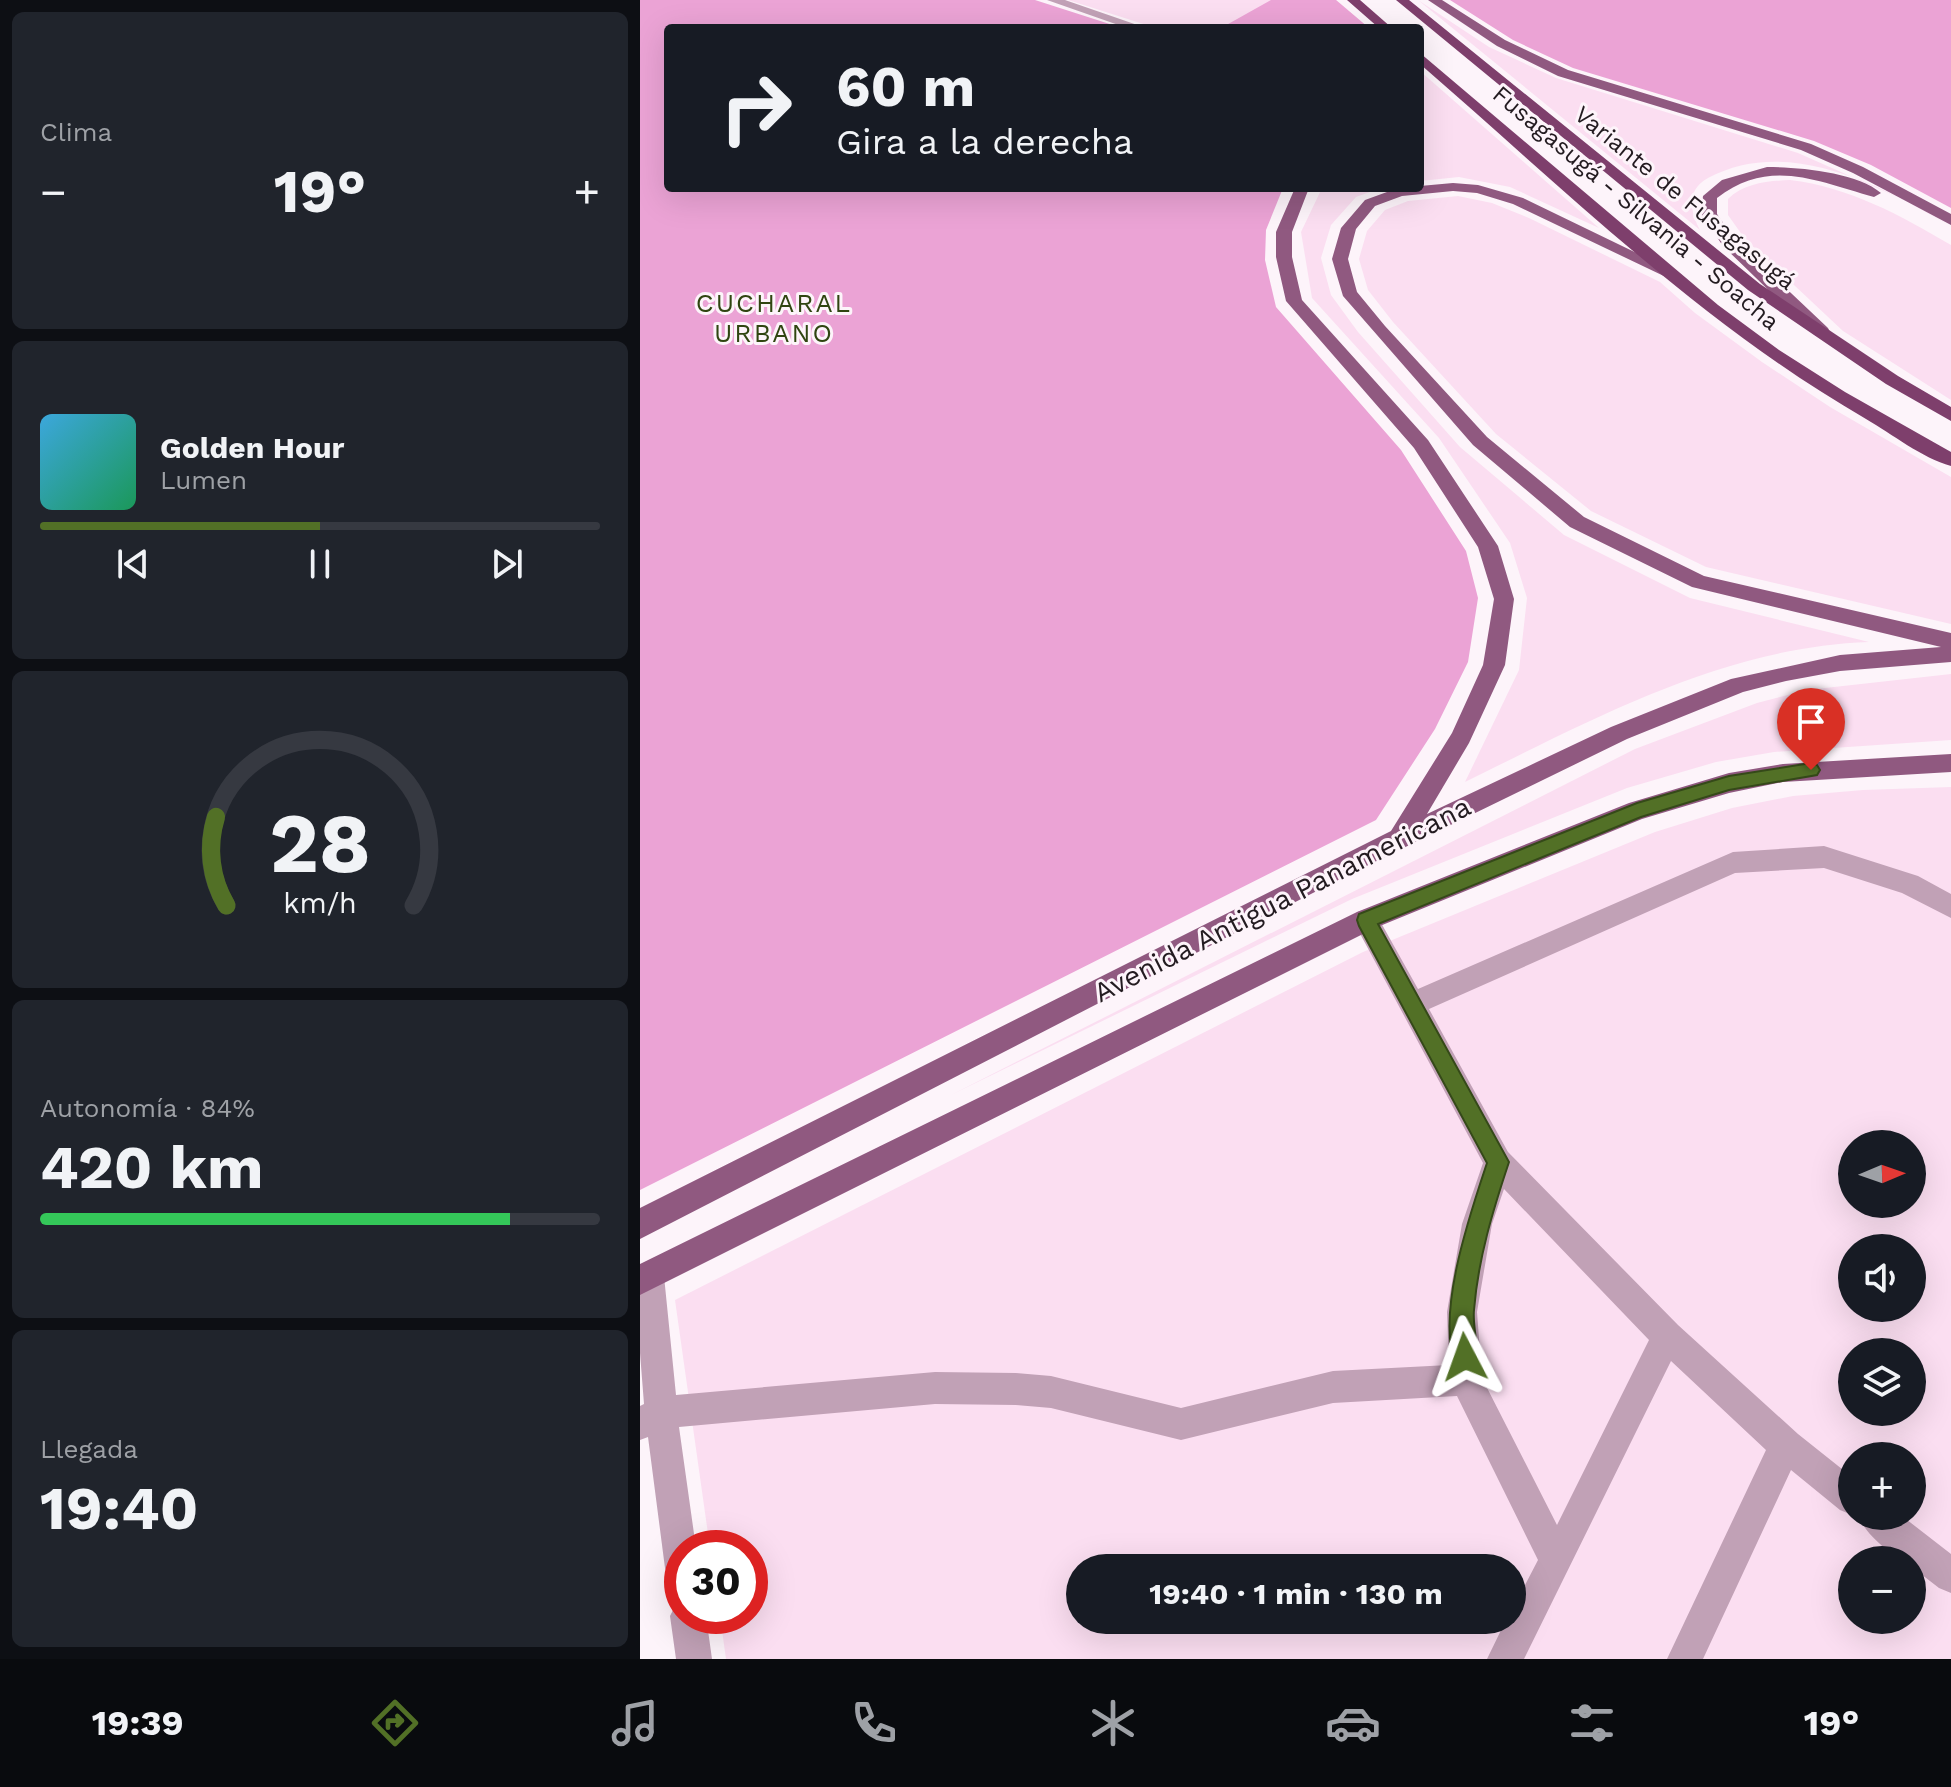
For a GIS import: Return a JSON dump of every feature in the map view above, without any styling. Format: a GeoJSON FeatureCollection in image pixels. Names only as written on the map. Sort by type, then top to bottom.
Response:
{"type":"FeatureCollection","features":[{"type":"Feature","properties":{"kind":"highway"},"geometry":{"type":"LineString","coordinates":[[1353,0],[1381,24]]}},
{"type":"Feature","properties":{"kind":"highway","name":"Variante de Fusagasugá"},"geometry":{"type":"LineString","coordinates":[[1402,0],[1754,287],[1951,415]]}},
{"type":"Feature","properties":{"kind":"highway","name":"Fusagasugá - Silvania - Soacha"},"geometry":{"type":"LineString","coordinates":[[1424,60],[1674,275],[1773,354],[1951,460]]}},
{"type":"Feature","properties":{"kind":"main road"},"geometry":{"type":"LineString","coordinates":[[1434,0],[1501,43],[1563,73],[1806,147],[1858,170],[1951,220]]}},
{"type":"Feature","properties":{"kind":"main road"},"geometry":{"type":"LineString","coordinates":[[1827,336],[1718,229],[1709,214],[1710,196],[1720,186],[1762,173],[1808,173],[1859,187],[1951,232]]}},
{"type":"Feature","properties":{"kind":"main road"},"geometry":{"type":"LineString","coordinates":[[1424,190],[1478,189],[1518,201],[1674,275]]}},
{"type":"Feature","properties":{"kind":"main road"},"geometry":{"type":"LineString","coordinates":[[1300,192],[1284,232],[1284,257],[1294,301],[1421,444],[1488,546],[1504,599],[1494,665],[1461,737],[1399,839]]}},
{"type":"Feature","properties":{"kind":"main road"},"geometry":{"type":"LineString","coordinates":[[1400,192],[1370,203],[1349,228],[1340,259],[1349,293],[1480,441],[1577,522],[1699,582],[1951,641]]}},
{"type":"Feature","properties":{"kind":"main road","name":"Avenida Antigua Panamericana"},"geometry":{"type":"LineString","coordinates":[[640,1224],[1399,839],[1619,733],[1739,685],[1840,663],[1951,654]]}},
{"type":"Feature","properties":{"kind":"main road","name":"Avenida Antigua Panamericana"},"geometry":{"type":"LineString","coordinates":[[644,1278],[1366,920],[1637,810],[1729,783],[1783,773],[1951,763]]}},
{"type":"Feature","properties":{"kind":"street"},"geometry":{"type":"LineString","coordinates":[[1053,0],[1128,24]]}},
{"type":"Feature","properties":{"kind":"street"},"geometry":{"type":"LineString","coordinates":[[1410,1005],[1733,863],[1824,857],[1909,884],[1951,907]]}},
{"type":"Feature","properties":{"kind":"street"},"geometry":{"type":"LineString","coordinates":[[1366,920],[1498,1162],[1667,1336],[1786,1446],[1838,1487]]}},
{"type":"Feature","properties":{"kind":"street"},"geometry":{"type":"LineString","coordinates":[[1498,1162],[1477,1224],[1462,1312],[1466,1380],[1557,1561]]}},
{"type":"Feature","properties":{"kind":"street"},"geometry":{"type":"LineString","coordinates":[[644,1278],[651,1418],[674,1530]]}},
{"type":"Feature","properties":{"kind":"street"},"geometry":{"type":"LineString","coordinates":[[1505,1659],[1557,1561],[1667,1336]]}},
{"type":"Feature","properties":{"kind":"street"},"geometry":{"type":"LineString","coordinates":[[651,1418],[935,1388],[1051,1392],[1181,1424],[1333,1387],[1466,1380]]}},
{"type":"Feature","properties":{"kind":"street"},"geometry":{"type":"LineString","coordinates":[[1685,1659],[1767,1480],[1786,1446]]}},
{"type":"Feature","properties":{"kind":"street"},"geometry":{"type":"LineString","coordinates":[[1893,1530],[1951,1576]]}},
{"type":"Feature","properties":{"kind":"street"},"geometry":{"type":"LineString","coordinates":[[691,1634],[694,1659]]}},
{"type":"Feature","properties":{"kind":"shaded area"},"geometry":{"type":"Polygon","coordinates":[[[640,0],[1035,0],[1110,24],[664,24],[664,192],[1281,192],[1266,230],[1265,260],[1276,307],[1401,450],[1466,551],[1478,598],[1468,662],[1435,729],[1376,820],[640,1190],[640,0]]]}},
{"type":"Feature","properties":{"kind":"shaded area"},"geometry":{"type":"Polygon","coordinates":[[[1068,0],[1336,0],[1364,24],[1143,24],[1068,0]]]}},
{"type":"Feature","properties":{"kind":"shaded area"},"geometry":{"type":"Polygon","coordinates":[[[1271,0],[1336,0],[1364,24],[1228,24],[1271,0]]]}},
{"type":"Feature","properties":{"kind":"shaded area"},"geometry":{"type":"Polygon","coordinates":[[[1418,0],[1489,47],[1556,78],[1798,153],[1857,179],[1802,164],[1770,162],[1739,166],[1708,178],[1696,189],[1692,208],[1700,230],[1418,0]]]}},
{"type":"Feature","properties":{"kind":"shaded area"},"geometry":{"type":"Polygon","coordinates":[[[1450,0],[1951,0],[1951,208],[1871,165],[1814,141],[1573,68],[1513,40],[1450,0]]]}},
{"type":"Feature","properties":{"kind":"shaded area"},"geometry":{"type":"Polygon","coordinates":[[[1424,75],[1599,228],[1510,187],[1459,177],[1424,181],[1424,75]]]}},
{"type":"Feature","properties":{"kind":"shaded area"},"geometry":{"type":"Polygon","coordinates":[[[1790,180],[1853,196],[1893,213],[1951,245],[1951,400],[1843,331],[1745,239],[1728,215],[1728,199],[1741,189],[1765,182],[1790,180]]]}},
{"type":"Feature","properties":{"kind":"shaded area"},"geometry":{"type":"Polygon","coordinates":[[[1320,192],[1370,192],[1356,197],[1331,225],[1321,258],[1331,295],[1358,332],[1460,447],[1564,535],[1690,598],[1869,642],[1815,647],[1763,657],[1711,672],[1611,711],[1465,782],[1519,670],[1527,598],[1510,543],[1439,438],[1312,298],[1301,232],[1320,192]]]}},
{"type":"Feature","properties":{"kind":"shaded area"},"geometry":{"type":"Polygon","coordinates":[[[1458,196],[1492,203],[1529,218],[1660,282],[1695,313],[1762,362],[1830,407],[1951,477],[1951,624],[1706,567],[1591,511],[1496,434],[1393,322],[1368,290],[1359,259],[1367,231],[1385,210],[1408,201],[1458,196]]]}},
{"type":"Feature","properties":{"kind":"shaded area"},"geometry":{"type":"Polygon","coordinates":[[[1951,674],[1951,740],[1774,752],[1716,762],[1627,788],[1352,899],[951,1095],[1635,749],[1757,703],[1807,690],[1951,674]]]}},
{"type":"Feature","properties":{"kind":"shaded area"},"geometry":{"type":"Polygon","coordinates":[[[1951,787],[1951,1659],[726,1659],[723,1634],[768,1634],[768,1530],[707,1530],[675,1300],[1363,952],[1655,832],[1732,808],[1793,796],[1951,787]]]}},
{"type":"Feature","properties":{"kind":"district","name":"CUCHARAL URBANO"},"geometry":{"type":"Point","coordinates":[774,318]}},
{"type":"Feature","properties":{"kind":"route"},"geometry":{"type":"LineString","coordinates":[[1465,1357],[1462,1312],[1477,1224],[1498,1162],[1366,920],[1637,810],[1729,783],[1811,770]]}}]}
